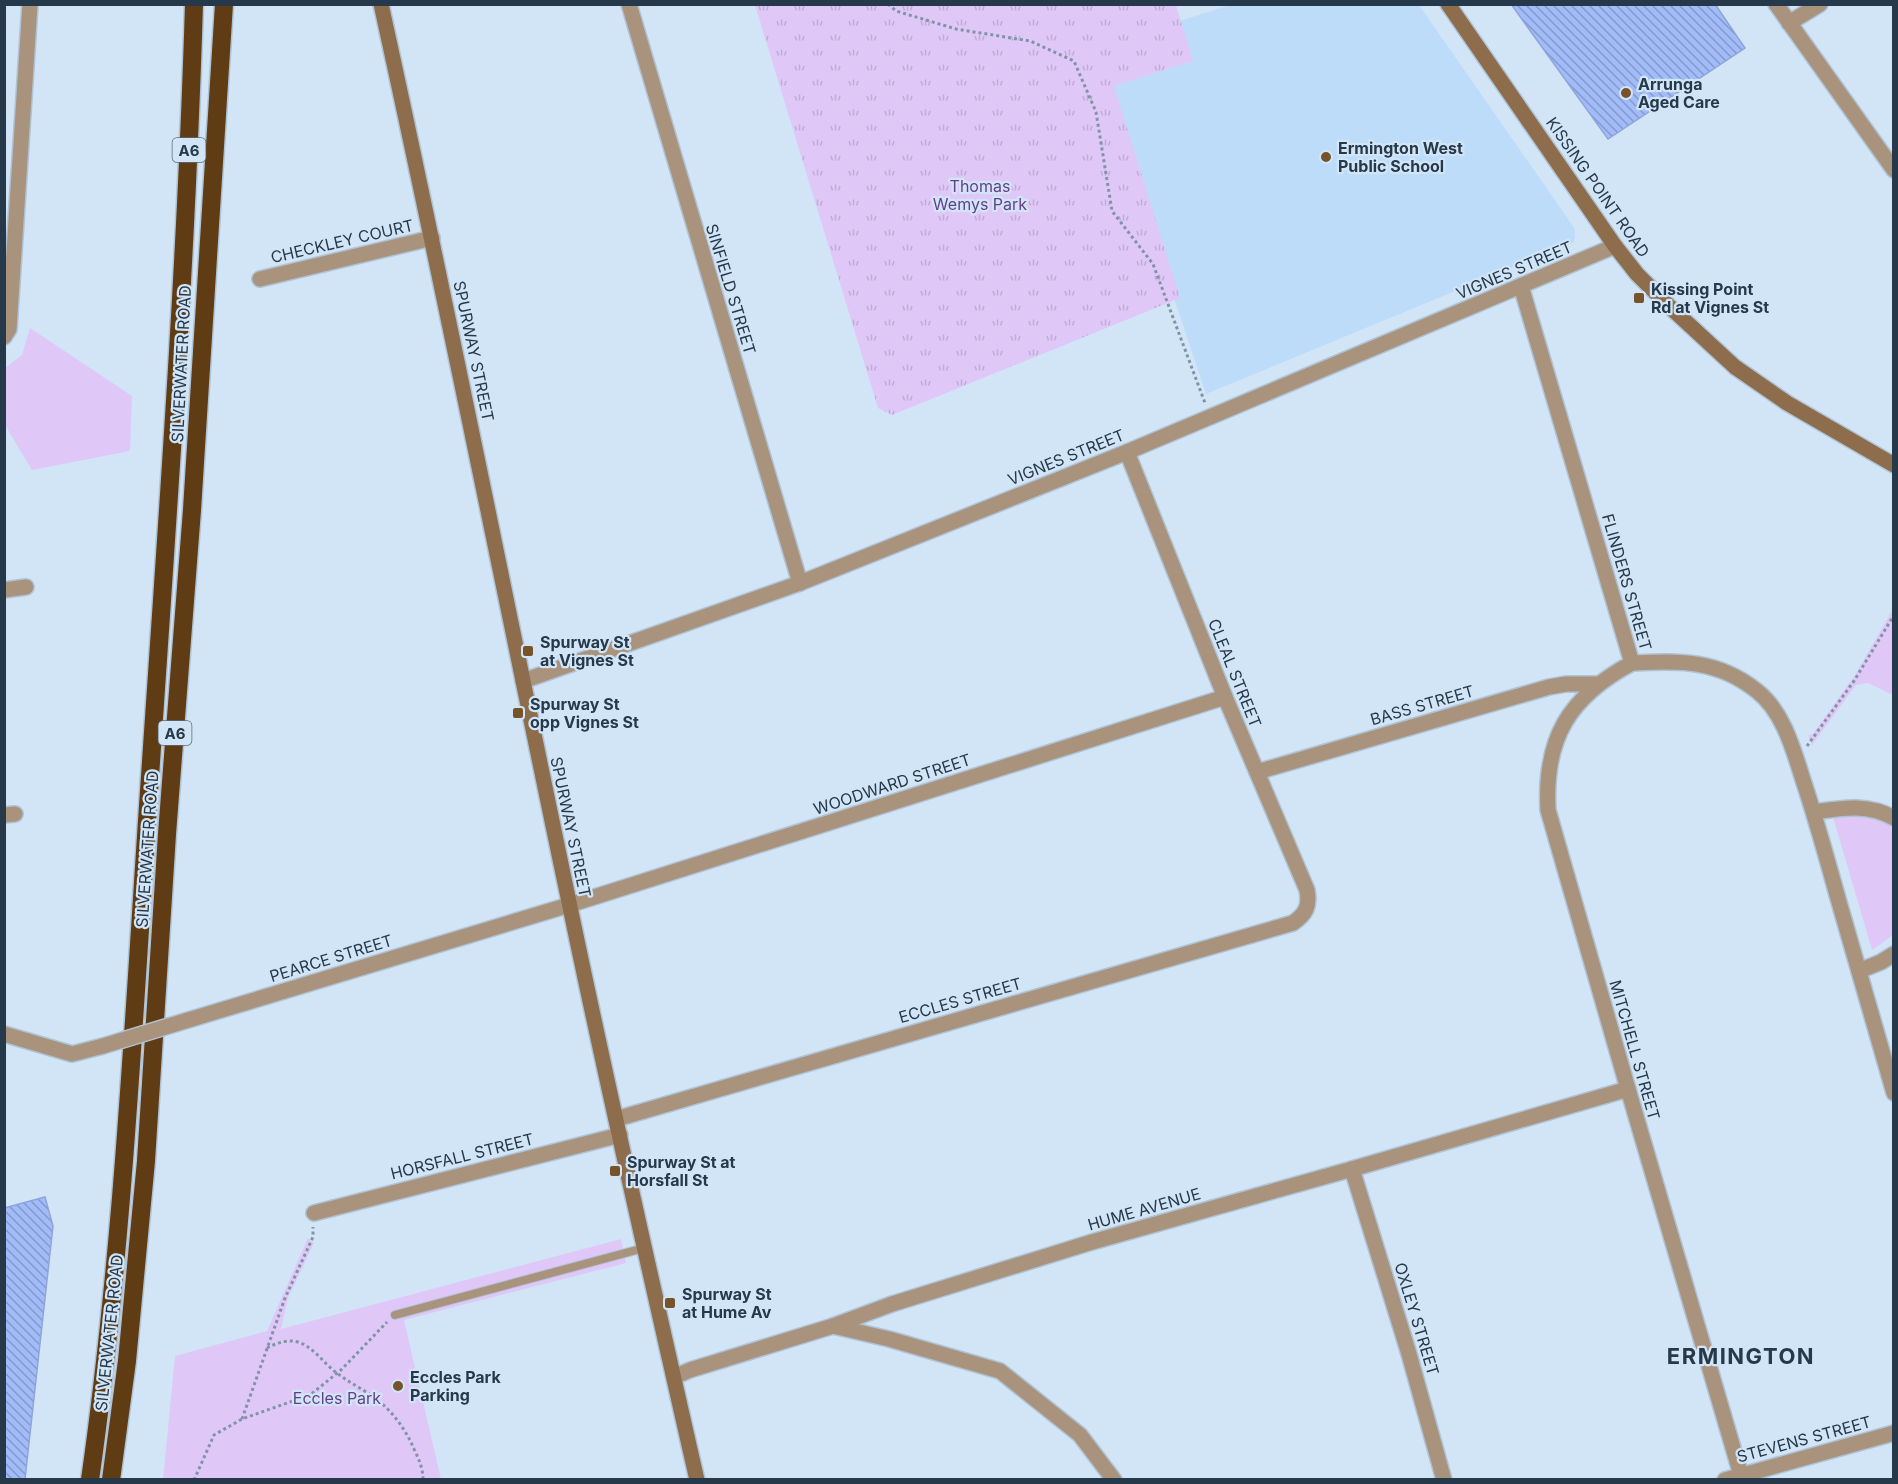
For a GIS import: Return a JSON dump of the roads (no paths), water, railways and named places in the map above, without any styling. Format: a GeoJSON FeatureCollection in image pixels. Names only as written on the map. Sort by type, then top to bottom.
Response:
{"type":"FeatureCollection","features":[{"type":"Feature","properties":{"kind":"highway","name":"SILVERWATER ROAD"},"geometry":{"type":"LineString","coordinates":[[90,1479],[104,1368],[124,1159],[182,295],[194,4]]}},
{"type":"Feature","properties":{"kind":"highway","name":"SILVERWATER ROAD"},"geometry":{"type":"LineString","coordinates":[[111,1479],[127,1361],[146,1161],[166,834],[192,510],[224,4]]}},
{"type":"Feature","properties":{"kind":"street"},"geometry":{"type":"LineString","coordinates":[[4,337],[9,329],[30,4]]}},
{"type":"Feature","properties":{"kind":"street","name":"SPURWAY STREET"},"geometry":{"type":"LineString","coordinates":[[381,4],[432,238],[569,905],[697,1479]]}},
{"type":"Feature","properties":{"kind":"street","name":"SINFIELD STREET"},"geometry":{"type":"LineString","coordinates":[[629,4],[800,583]]}},
{"type":"Feature","properties":{"kind":"street","name":"KISSING POINT ROAD"},"geometry":{"type":"LineString","coordinates":[[1448,4],[1615,246],[1637,274],[1735,367],[1787,403],[1893,465]]}},
{"type":"Feature","properties":{"kind":"street"},"geometry":{"type":"LineString","coordinates":[[1776,4],[1893,170]]}},
{"type":"Feature","properties":{"kind":"street"},"geometry":{"type":"LineString","coordinates":[[1790,23],[1820,4]]}},
{"type":"Feature","properties":{"kind":"street","name":"CHECKLEY COURT"},"geometry":{"type":"LineString","coordinates":[[260,279],[432,238]]}},
{"type":"Feature","properties":{"kind":"street","name":"VIGNES STREET"},"geometry":{"type":"LineString","coordinates":[[523,681],[800,583],[1127,452],[1615,246]]}},
{"type":"Feature","properties":{"kind":"street","name":"FLINDERS STREET"},"geometry":{"type":"LineString","coordinates":[[1521,286],[1632,663],[1666,661],[1708,666],[1741,680],[1759,692],[1773,708],[1787,735],[1814,812],[1893,1093]]}},
{"type":"Feature","properties":{"kind":"street","name":"CLEAL STREET"},"geometry":{"type":"LineString","coordinates":[[1127,452],[1225,697],[1307,890],[1308,908]]}},
{"type":"Feature","properties":{"kind":"street"},"geometry":{"type":"LineString","coordinates":[[4,590],[26,587]]}},
{"type":"Feature","properties":{"kind":"street","name":"MITCHELL STREET"},"geometry":{"type":"LineString","coordinates":[[1632,663],[1598,684],[1567,719],[1554,746],[1549,765],[1548,810],[1741,1475]]}},
{"type":"Feature","properties":{"kind":"street","name":"BASS STREET"},"geometry":{"type":"LineString","coordinates":[[1257,772],[1549,687],[1566,684],[1598,684]]}},
{"type":"Feature","properties":{"kind":"street","name":"WOODWARD STREET"},"geometry":{"type":"LineString","coordinates":[[569,905],[1225,697]]}},
{"type":"Feature","properties":{"kind":"street"},"geometry":{"type":"LineString","coordinates":[[1814,812],[1856,807],[1881,811],[1893,818]]}},
{"type":"Feature","properties":{"kind":"street","name":"PEARCE STREET"},"geometry":{"type":"LineString","coordinates":[[4,1034],[72,1054],[569,905]]}},
{"type":"Feature","properties":{"kind":"street","name":"ECCLES STREET"},"geometry":{"type":"LineString","coordinates":[[616,1119],[1293,923],[1308,908]]}},
{"type":"Feature","properties":{"kind":"street"},"geometry":{"type":"LineString","coordinates":[[1859,971],[1893,954]]}},
{"type":"Feature","properties":{"kind":"street","name":"HUME AVENUE"},"geometry":{"type":"LineString","coordinates":[[674,1377],[833,1326],[892,1304],[1092,1242],[1352,1170],[1628,1089]]}},
{"type":"Feature","properties":{"kind":"street","name":"HORSFALL STREET"},"geometry":{"type":"LineString","coordinates":[[314,1213],[620,1135]]}},
{"type":"Feature","properties":{"kind":"street","name":"OXLEY STREET"},"geometry":{"type":"LineString","coordinates":[[1352,1170],[1409,1354],[1444,1479]]}},
{"type":"Feature","properties":{"kind":"street"},"geometry":{"type":"LineString","coordinates":[[833,1326],[889,1339],[1000,1371],[1080,1435],[1114,1479]]}},
{"type":"Feature","properties":{"kind":"street","name":"STEVENS STREET"},"geometry":{"type":"LineString","coordinates":[[1725,1479],[1893,1433]]}},
{"type":"Feature","properties":{"kind":"lane"},"geometry":{"type":"LineString","coordinates":[[395,1315],[644,1248]]}},
{"type":"Feature","properties":{"kind":"place","name":"Arrunga Aged Care"},"geometry":{"type":"Point","coordinates":[1626,93]}},
{"type":"Feature","properties":{"kind":"place","name":"Ermington West Public School"},"geometry":{"type":"Point","coordinates":[1326,157]}},
{"type":"Feature","properties":{"kind":"place","name":"Kissing Point Rd at Vignes St"},"geometry":{"type":"Point","coordinates":[1639,298]}},
{"type":"Feature","properties":{"kind":"place","name":"Spurway St at Vignes St"},"geometry":{"type":"Point","coordinates":[528,651]}},
{"type":"Feature","properties":{"kind":"place","name":"Spurway St opp Vignes St"},"geometry":{"type":"Point","coordinates":[518,713]}},
{"type":"Feature","properties":{"kind":"place","name":"Spurway St at Horsfall St"},"geometry":{"type":"Point","coordinates":[615,1171]}},
{"type":"Feature","properties":{"kind":"place","name":"Spurway St at Hume Av"},"geometry":{"type":"Point","coordinates":[670,1303]}},
{"type":"Feature","properties":{"kind":"place","name":"Eccles Park Parking"},"geometry":{"type":"Point","coordinates":[398,1386]}},
{"type":"Feature","properties":{"kind":"district","name":"ERMINGTON"},"geometry":{"type":"Point","coordinates":[1741,1356]}},
{"type":"Feature","properties":{"kind":"park label","name":"Thomas Wemys Park"},"geometry":{"type":"Point","coordinates":[980,195]}},
{"type":"Feature","properties":{"kind":"park label","name":"Eccles Park"},"geometry":{"type":"Point","coordinates":[337,1398]}}]}
